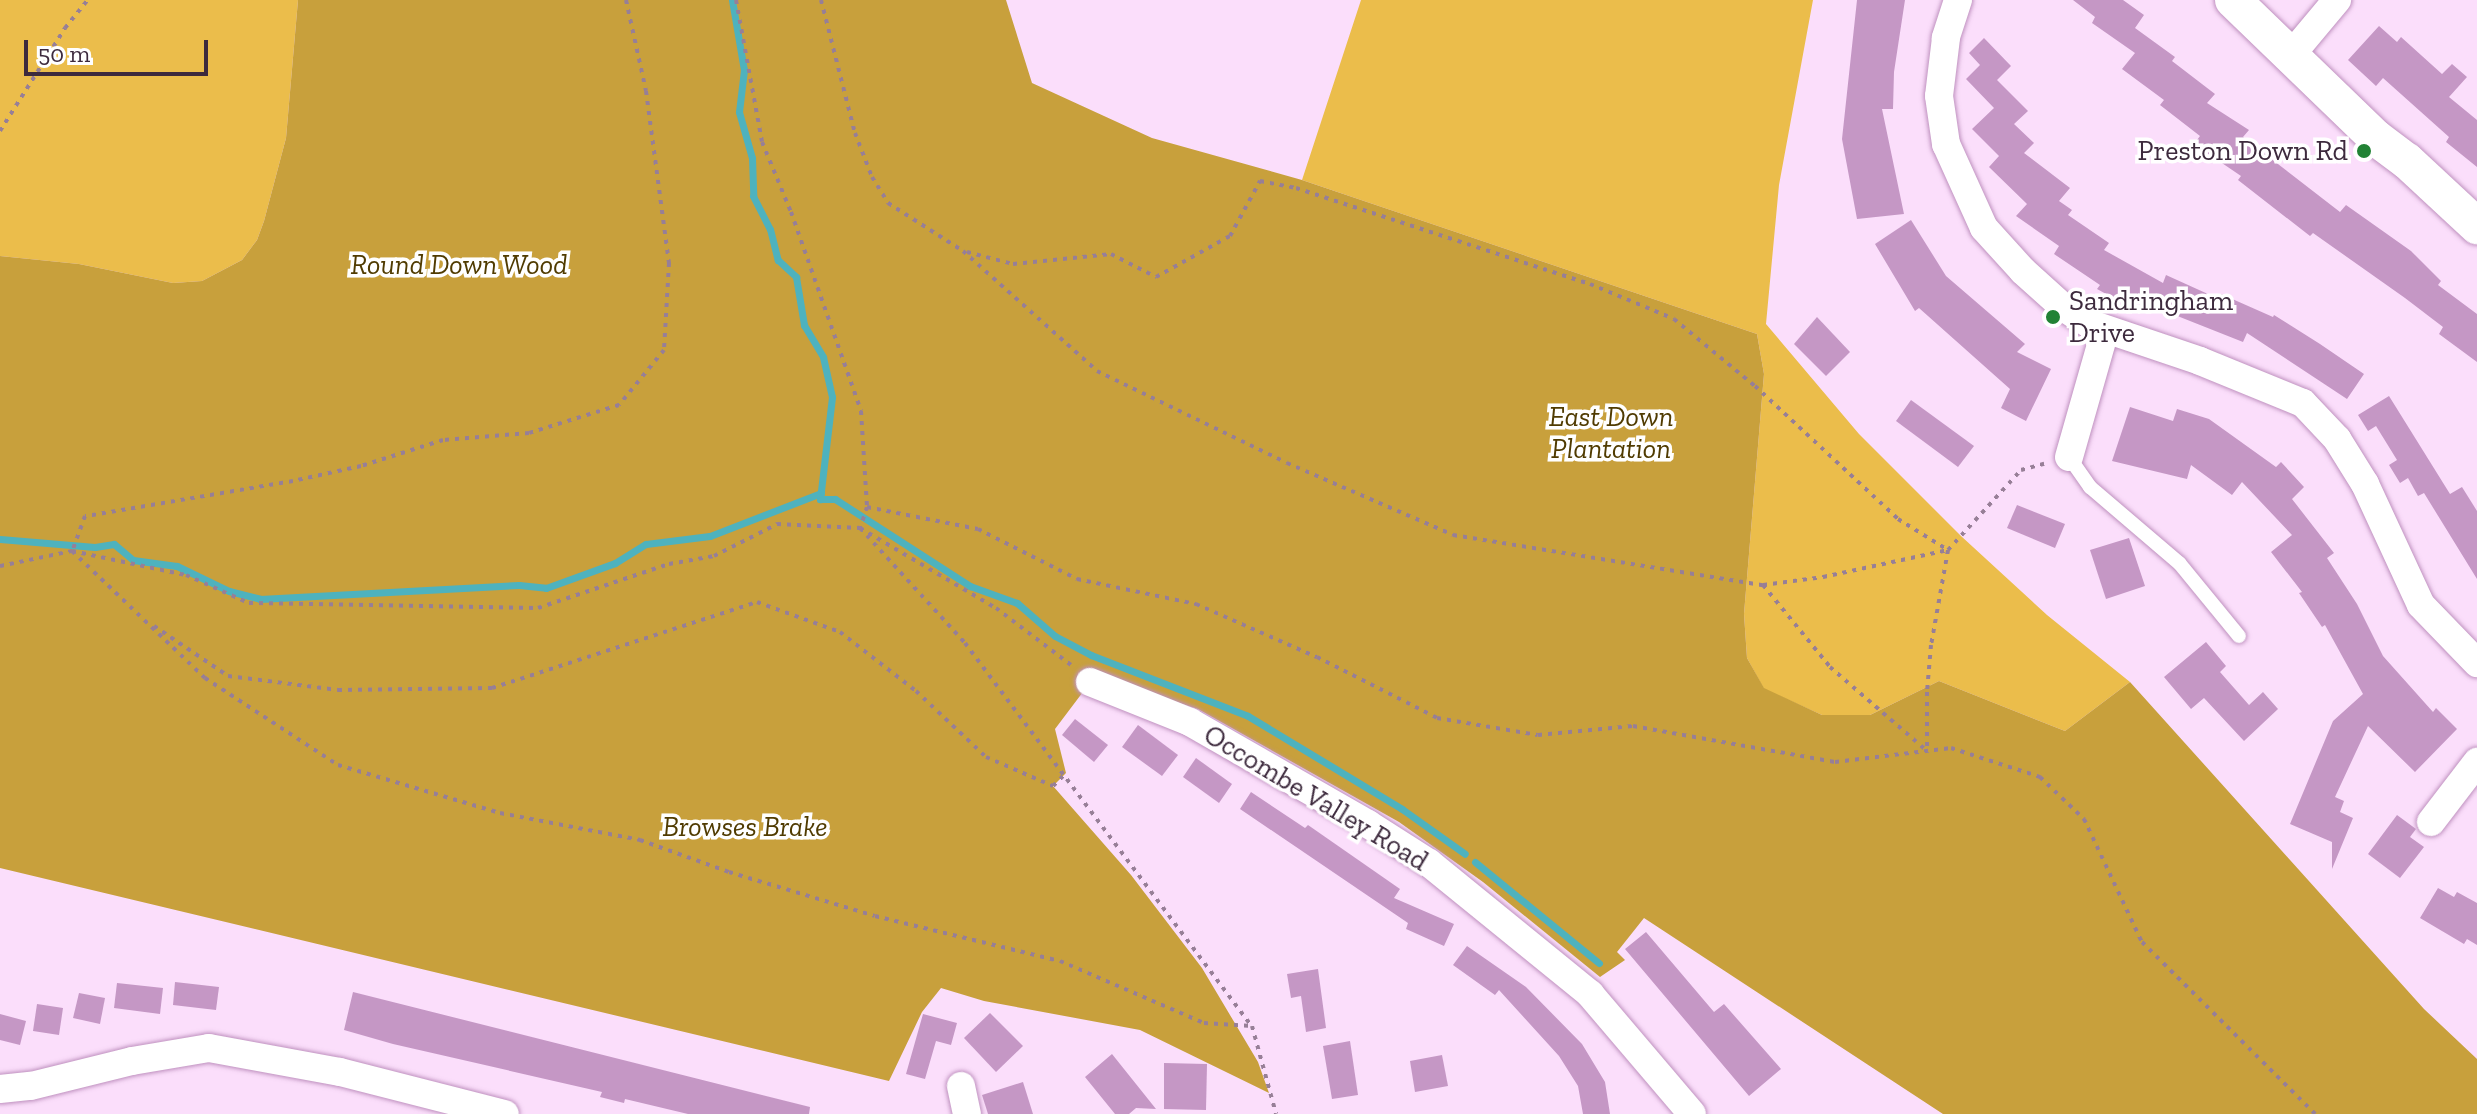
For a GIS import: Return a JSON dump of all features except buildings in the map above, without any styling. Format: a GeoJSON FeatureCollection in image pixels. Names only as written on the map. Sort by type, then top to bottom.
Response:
{"type":"FeatureCollection","features":[{"type":"Feature","properties":{"kind":"street"},"geometry":{"type":"LineString","coordinates":[[1958,0],[1946,38],[1939,96],[1946,144],[1984,228],[2063,307],[2105,331],[2200,361],[2303,403],[2337,439],[2365,484],[2421,605],[2477,663]]}},
{"type":"Feature","properties":{"kind":"street"},"geometry":{"type":"LineString","coordinates":[[2233,0],[2376,138],[2407,161],[2477,226]]}},
{"type":"Feature","properties":{"kind":"street"},"geometry":{"type":"LineString","coordinates":[[2291,55],[2337,0]]}},
{"type":"Feature","properties":{"kind":"street"},"geometry":{"type":"LineString","coordinates":[[2069,457],[2105,331]]}},
{"type":"Feature","properties":{"kind":"street","name":"Occombe Valley Road"},"geometry":{"type":"LineString","coordinates":[[1090,682],[1190,722],[1429,863],[1590,994],[1692,1114]]}},
{"type":"Feature","properties":{"kind":"street"},"geometry":{"type":"LineString","coordinates":[[2431,822],[2477,762]]}},
{"type":"Feature","properties":{"kind":"street"},"geometry":{"type":"LineString","coordinates":[[0,1089],[31,1086],[132,1061],[209,1048],[340,1072],[505,1114]]}},
{"type":"Feature","properties":{"kind":"street"},"geometry":{"type":"LineString","coordinates":[[961,1086],[967,1114]]}},
{"type":"Feature","properties":{"kind":"lane"},"geometry":{"type":"LineString","coordinates":[[2069,457],[2090,487],[2180,564],[2239,636]]}},
{"type":"Feature","properties":{"kind":"path"},"geometry":{"type":"LineString","coordinates":[[0,131],[65,28],[88,0]]}},
{"type":"Feature","properties":{"kind":"path"},"geometry":{"type":"LineString","coordinates":[[72,551],[85,516],[293,481],[361,466],[443,440],[529,433],[619,405],[664,350],[669,263],[646,91],[626,0]]}},
{"type":"Feature","properties":{"kind":"path"},"geometry":{"type":"LineString","coordinates":[[736,0],[762,142],[791,212],[861,411],[867,507],[860,528]]}},
{"type":"Feature","properties":{"kind":"path"},"geometry":{"type":"LineString","coordinates":[[821,0],[855,133],[872,177],[888,203],[963,251],[1097,371],[1287,463],[1453,535],[1763,585],[1823,577],[1948,550]]}},
{"type":"Feature","properties":{"kind":"path"},"geometry":{"type":"LineString","coordinates":[[963,251],[1013,264],[1111,254],[1156,277],[1230,236],[1260,181],[1296,188],[1590,284],[1674,319],[1755,386],[1898,519],[1948,550]]}},
{"type":"Feature","properties":{"kind":"path"},"geometry":{"type":"LineString","coordinates":[[1927,751],[1931,645],[1948,550],[2021,470],[2069,457]]}},
{"type":"Feature","properties":{"kind":"path"},"geometry":{"type":"LineString","coordinates":[[867,507],[978,529],[1077,579],[1196,604],[1317,657],[1437,718],[1538,735],[1633,726],[1835,762],[1951,748],[2040,777],[2084,819],[2142,942],[2315,1114]]}},
{"type":"Feature","properties":{"kind":"path"},"geometry":{"type":"LineString","coordinates":[[0,566],[72,551],[186,575],[249,603],[538,608],[669,564],[714,556],[777,524],[860,528],[996,608],[1090,682]]}},
{"type":"Feature","properties":{"kind":"path"},"geometry":{"type":"LineString","coordinates":[[860,528],[965,643],[1066,773],[1252,1026],[1276,1114]]}},
{"type":"Feature","properties":{"kind":"path"},"geometry":{"type":"LineString","coordinates":[[72,551],[205,678],[338,765],[500,813],[640,840],[729,872],[875,916],[1060,961],[1204,1023],[1252,1026]]}},
{"type":"Feature","properties":{"kind":"path"},"geometry":{"type":"LineString","coordinates":[[1763,585],[1830,667],[1927,751]]}},
{"type":"Feature","properties":{"kind":"path"},"geometry":{"type":"LineString","coordinates":[[145,620],[228,676],[338,690],[492,688],[757,602],[840,632],[916,691],[986,757],[1053,786],[1066,773]]}},
{"type":"Feature","properties":{"kind":"shaded area"},"geometry":{"type":"Polygon","coordinates":[[[0,0],[298,0],[286,138],[264,221],[257,240],[242,260],[202,281],[173,283],[79,264],[0,256],[0,0]]]}},
{"type":"Feature","properties":{"kind":"shaded area"},"geometry":{"type":"Polygon","coordinates":[[[1361,0],[1813,0],[1779,185],[1766,324],[1859,434],[1961,536],[2047,615],[2130,682],[2065,731],[1939,681],[1870,715],[1822,715],[1764,689],[1747,658],[1744,614],[1764,374],[1757,334],[1302,180],[1361,0]]]}},
{"type":"Feature","properties":{"kind":"green space"},"geometry":{"type":"Polygon","coordinates":[[[298,0],[1006,0],[1032,83],[1152,138],[1302,180],[1757,334],[1764,374],[1744,614],[1747,658],[1764,688],[1822,715],[1870,715],[1939,681],[2065,731],[2130,682],[2424,1009],[2477,1059],[2477,1114],[1943,1114],[1644,918],[1617,952],[1625,960],[1600,977],[1483,882],[1399,822],[1198,709],[1095,676],[1055,729],[1066,773],[1053,786],[1131,875],[1202,968],[1258,1062],[1269,1093],[1140,1030],[984,1001],[941,988],[922,1012],[889,1081],[0,868],[0,256],[79,264],[173,283],[202,281],[242,260],[257,240],[264,221],[286,138],[298,0]]]}},
{"type":"Feature","properties":{"kind":"waterway"},"geometry":{"type":"LineString","coordinates":[[732,0],[744,70],[739,112],[752,158],[753,196],[770,229],[778,260],[796,277],[804,325],[823,357],[832,397],[820,499],[835,499],[970,586],[1017,603],[1055,636],[1091,655],[1248,716],[1402,809],[1465,854]]}},
{"type":"Feature","properties":{"kind":"waterway"},"geometry":{"type":"LineString","coordinates":[[0,539],[95,547],[114,544],[133,560],[177,566],[229,591],[260,599],[519,585],[546,588],[615,563],[646,544],[710,536],[821,493]]}},
{"type":"Feature","properties":{"kind":"waterway"},"geometry":{"type":"LineString","coordinates":[[1475,862],[1599,963]]}},
{"type":"Feature","properties":{"kind":"place","name":"Preston Down Rd"},"geometry":{"type":"Point","coordinates":[2364,151]}},
{"type":"Feature","properties":{"kind":"place","name":"Sandringham Drive"},"geometry":{"type":"Point","coordinates":[2053,317]}},
{"type":"Feature","properties":{"kind":"park label","name":"Round Down Wood"},"geometry":{"type":"Point","coordinates":[459,265]}},
{"type":"Feature","properties":{"kind":"park label","name":"East Down Plantation"},"geometry":{"type":"Point","coordinates":[1611,433]}},
{"type":"Feature","properties":{"kind":"park label","name":"Browses Brake"},"geometry":{"type":"Point","coordinates":[745,827]}}]}
